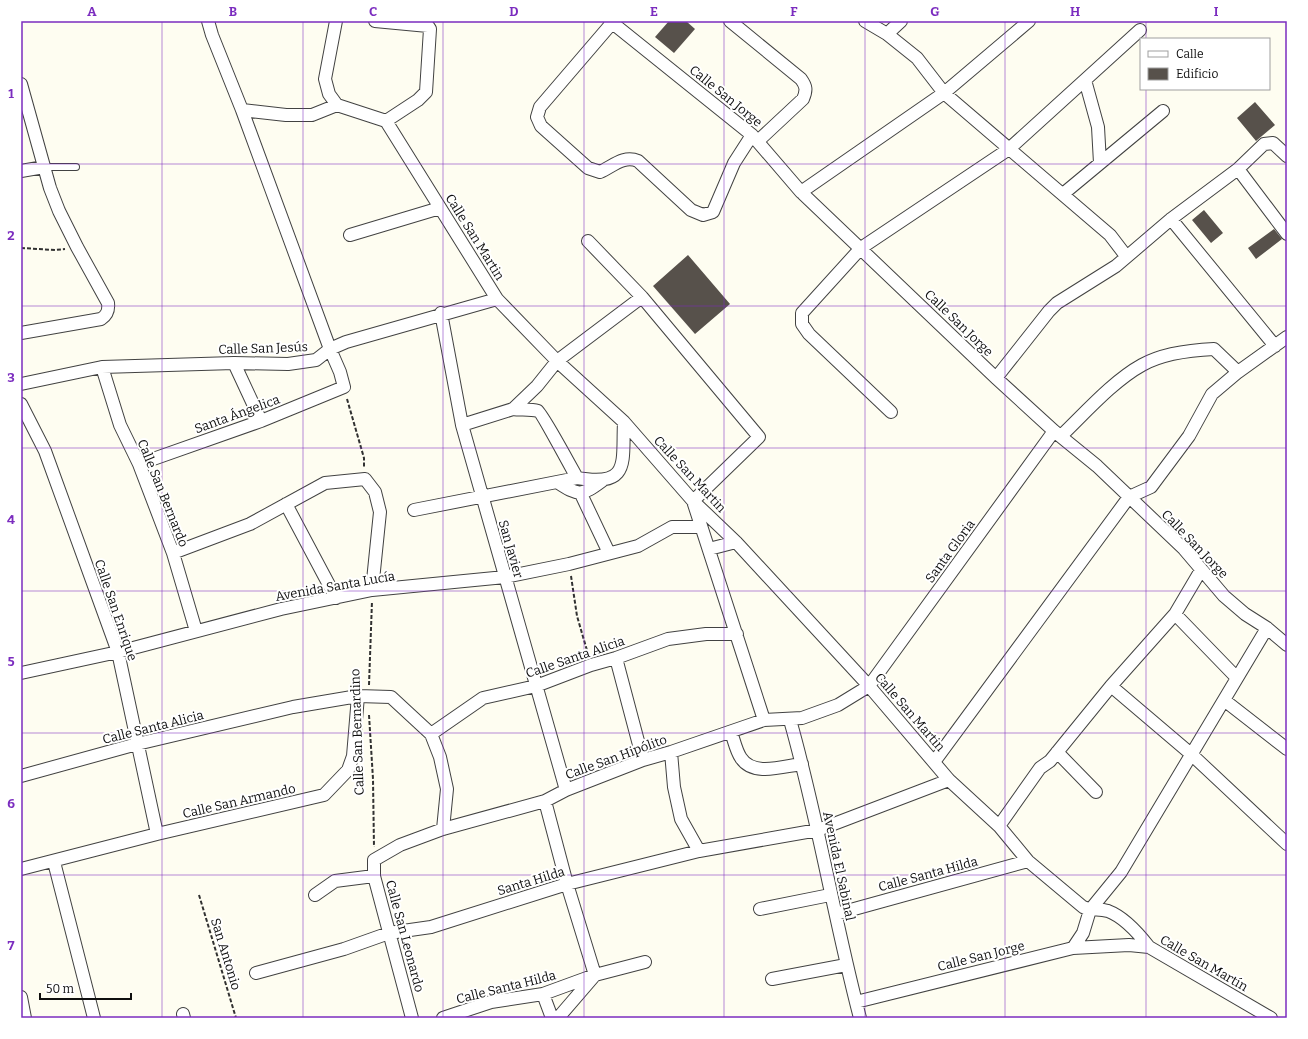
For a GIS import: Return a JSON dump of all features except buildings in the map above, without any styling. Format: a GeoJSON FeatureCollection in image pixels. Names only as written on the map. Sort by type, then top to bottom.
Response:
{"type":"FeatureCollection","features":[{"type":"Feature","properties":{"kind":"street"},"geometry":{"type":"LineString","coordinates":[[208,21],[330,349],[340,372],[344,387]]}},
{"type":"Feature","properties":{"kind":"street"},"geometry":{"type":"LineString","coordinates":[[336,21],[325,79],[329,94],[337,105],[386,121],[418,100],[426,92],[430,30],[428,26],[375,21]]}},
{"type":"Feature","properties":{"kind":"street"},"geometry":{"type":"LineString","coordinates":[[611,22],[540,107],[537,117],[541,126],[588,168],[600,172],[612,167],[623,159],[631,158],[638,161],[691,210],[704,215],[713,212],[734,163],[755,138],[803,99],[806,93],[806,86],[801,79],[730,21]]}},
{"type":"Feature","properties":{"kind":"street"},"geometry":{"type":"LineString","coordinates":[[865,21],[887,34],[917,58],[944,93],[1110,235],[1126,256]]}},
{"type":"Feature","properties":{"kind":"street"},"geometry":{"type":"LineString","coordinates":[[887,34],[901,21]]}},
{"type":"Feature","properties":{"kind":"street"},"geometry":{"type":"LineString","coordinates":[[801,192],[944,93],[1029,21]]}},
{"type":"Feature","properties":{"kind":"street","name":"Calle San Jorge"},"geometry":{"type":"LineString","coordinates":[[611,22],[755,138],[801,192],[996,378],[1058,434],[1097,466],[1184,549],[1224,596],[1245,614],[1267,628],[1287,645]]}},
{"type":"Feature","properties":{"kind":"street"},"geometry":{"type":"LineString","coordinates":[[891,412],[808,334],[802,324],[802,314],[861,248],[1009,149],[1140,30]]}},
{"type":"Feature","properties":{"kind":"street"},"geometry":{"type":"LineString","coordinates":[[1085,80],[1098,127],[1100,163]]}},
{"type":"Feature","properties":{"kind":"street"},"geometry":{"type":"LineString","coordinates":[[21,84],[35,128],[44,167],[60,211],[77,247],[108,303],[107,315],[100,319],[21,334]]}},
{"type":"Feature","properties":{"kind":"street"},"geometry":{"type":"LineString","coordinates":[[242,110],[286,115],[312,115],[337,105]]}},
{"type":"Feature","properties":{"kind":"street"},"geometry":{"type":"LineString","coordinates":[[1062,194],[1163,111]]}},
{"type":"Feature","properties":{"kind":"street","name":"Calle San Martin"},"geometry":{"type":"LineString","coordinates":[[386,121],[497,299],[557,361],[624,422],[693,501],[736,542],[869,686],[949,780],[999,826]]}},
{"type":"Feature","properties":{"kind":"street"},"geometry":{"type":"LineString","coordinates":[[996,378],[1057,303],[1116,266],[1171,219],[1238,169],[1264,144],[1273,143],[1287,156]]}},
{"type":"Feature","properties":{"kind":"street"},"geometry":{"type":"LineString","coordinates":[[21,171],[44,167]]}},
{"type":"Feature","properties":{"kind":"street"},"geometry":{"type":"LineString","coordinates":[[1238,169],[1287,234]]}},
{"type":"Feature","properties":{"kind":"street"},"geometry":{"type":"LineString","coordinates":[[350,235],[440,208]]}},
{"type":"Feature","properties":{"kind":"street"},"geometry":{"type":"LineString","coordinates":[[1171,219],[1274,346]]}},
{"type":"Feature","properties":{"kind":"street"},"geometry":{"type":"LineString","coordinates":[[588,241],[642,297],[759,437],[693,501],[764,720]]}},
{"type":"Feature","properties":{"kind":"street"},"geometry":{"type":"LineString","coordinates":[[513,409],[537,386],[557,361],[642,297]]}},
{"type":"Feature","properties":{"kind":"street","name":"Calle San Jesús"},"geometry":{"type":"LineString","coordinates":[[21,384],[102,367],[234,362],[288,364],[316,360],[330,349],[441,314],[497,299]]}},
{"type":"Feature","properties":{"kind":"street","name":"San Javier"},"geometry":{"type":"LineString","coordinates":[[441,314],[462,425],[566,790]]}},
{"type":"Feature","properties":{"kind":"street"},"geometry":{"type":"LineString","coordinates":[[934,762],[1129,497],[1151,487],[1189,436],[1212,394],[1238,372],[1287,337]]}},
{"type":"Feature","properties":{"kind":"street","name":"Santa Gloria"},"geometry":{"type":"LineString","coordinates":[[869,686],[1058,434],[1102,395],[1143,364],[1184,351],[1214,349],[1238,372]]}},
{"type":"Feature","properties":{"kind":"street"},"geometry":{"type":"LineString","coordinates":[[234,362],[261,421]]}},
{"type":"Feature","properties":{"kind":"street","name":"Calle San Bernardo"},"geometry":{"type":"LineString","coordinates":[[102,367],[120,425],[140,464],[173,553],[196,631]]}},
{"type":"Feature","properties":{"kind":"street","name":"Santa Ángelica"},"geometry":{"type":"LineString","coordinates":[[140,464],[261,421],[344,387]]}},
{"type":"Feature","properties":{"kind":"street","name":"Calle San Enrique"},"geometry":{"type":"LineString","coordinates":[[21,404],[45,451],[118,652],[157,834]]}},
{"type":"Feature","properties":{"kind":"street"},"geometry":{"type":"LineString","coordinates":[[462,425],[513,409],[538,411],[542,415],[554,440],[577,478]]}},
{"type":"Feature","properties":{"kind":"street"},"geometry":{"type":"LineString","coordinates":[[557,482],[570,491],[581,494],[619,472],[623,464],[624,422]]}},
{"type":"Feature","properties":{"kind":"street"},"geometry":{"type":"LineString","coordinates":[[414,510],[577,478],[602,481]]}},
{"type":"Feature","properties":{"kind":"street"},"geometry":{"type":"LineString","coordinates":[[173,553],[250,524],[325,483],[365,479],[375,492],[380,512],[372,590]]}},
{"type":"Feature","properties":{"kind":"street"},"geometry":{"type":"LineString","coordinates":[[581,494],[609,553]]}},
{"type":"Feature","properties":{"kind":"street"},"geometry":{"type":"LineString","coordinates":[[286,504],[336,598]]}},
{"type":"Feature","properties":{"kind":"street","name":"Avenida Santa Lucía"},"geometry":{"type":"LineString","coordinates":[[21,673],[118,652],[281,609],[372,590],[505,577],[569,564],[644,543],[672,527],[701,527]]}},
{"type":"Feature","properties":{"kind":"street"},"geometry":{"type":"LineString","coordinates":[[709,549],[736,542]]}},
{"type":"Feature","properties":{"kind":"street"},"geometry":{"type":"LineString","coordinates":[[1090,910],[1028,861],[999,826],[1040,768],[1050,761],[1111,686],[1175,614],[1201,570]]}},
{"type":"Feature","properties":{"kind":"street"},"geometry":{"type":"LineString","coordinates":[[1175,614],[1237,678]]}},
{"type":"Feature","properties":{"kind":"street"},"geometry":{"type":"LineString","coordinates":[[1073,948],[1082,933],[1090,910],[1121,872],[1267,628]]}},
{"type":"Feature","properties":{"kind":"street","name":"Calle Santa Alicia"},"geometry":{"type":"LineString","coordinates":[[21,776],[137,744],[293,708],[363,696],[391,697],[431,734],[483,698],[536,686],[591,665],[616,658],[668,639],[706,634],[737,634]]}},
{"type":"Feature","properties":{"kind":"street"},"geometry":{"type":"LineString","coordinates":[[616,658],[643,760]]}},
{"type":"Feature","properties":{"kind":"street","name":"Calle San Hipólito"},"geometry":{"type":"LineString","coordinates":[[374,860],[400,845],[443,829],[545,801],[566,790],[643,760],[672,752],[764,720],[790,720],[802,718],[838,705],[869,686]]}},
{"type":"Feature","properties":{"kind":"street"},"geometry":{"type":"LineString","coordinates":[[1111,686],[1191,754],[1287,844]]}},
{"type":"Feature","properties":{"kind":"street","name":"Calle San Armando"},"geometry":{"type":"LineString","coordinates":[[21,869],[54,862],[157,834],[324,795],[348,770],[354,756],[363,696]]}},
{"type":"Feature","properties":{"kind":"street"},"geometry":{"type":"LineString","coordinates":[[1224,700],[1287,749]]}},
{"type":"Feature","properties":{"kind":"street","name":"Avenida El Sabinal"},"geometry":{"type":"LineString","coordinates":[[790,720],[818,830],[830,895],[836,914],[846,965],[860,1018]]}},
{"type":"Feature","properties":{"kind":"street"},"geometry":{"type":"LineString","coordinates":[[731,732],[740,758],[751,767],[759,770],[802,764]]}},
{"type":"Feature","properties":{"kind":"street"},"geometry":{"type":"LineString","coordinates":[[431,734],[440,757],[447,789],[443,829]]}},
{"type":"Feature","properties":{"kind":"street"},"geometry":{"type":"LineString","coordinates":[[672,752],[674,787],[681,819],[699,851]]}},
{"type":"Feature","properties":{"kind":"street"},"geometry":{"type":"LineString","coordinates":[[1057,752],[1096,792]]}},
{"type":"Feature","properties":{"kind":"street","name":"Santa Hilda"},"geometry":{"type":"LineString","coordinates":[[256,973],[344,949],[389,933],[431,926],[567,884],[699,851],[818,830],[949,780]]}},
{"type":"Feature","properties":{"kind":"street"},"geometry":{"type":"LineString","coordinates":[[545,801],[567,884],[595,975],[558,1018]]}},
{"type":"Feature","properties":{"kind":"street","name":"Calle San Leonardo"},"geometry":{"type":"LineString","coordinates":[[374,860],[374,876],[412,1018]]}},
{"type":"Feature","properties":{"kind":"street","name":"Calle Santa Hilda"},"geometry":{"type":"LineString","coordinates":[[836,914],[1028,861]]}},
{"type":"Feature","properties":{"kind":"street"},"geometry":{"type":"LineString","coordinates":[[54,862],[94,1018]]}},
{"type":"Feature","properties":{"kind":"street"},"geometry":{"type":"LineString","coordinates":[[315,895],[335,881],[374,876]]}},
{"type":"Feature","properties":{"kind":"street"},"geometry":{"type":"LineString","coordinates":[[760,909],[830,895]]}},
{"type":"Feature","properties":{"kind":"street","name":"Calle San Martín"},"geometry":{"type":"LineString","coordinates":[[1090,910],[1100,909],[1113,913],[1141,937],[1149,947],[1271,1018]]}},
{"type":"Feature","properties":{"kind":"street","name":"Calle San Jorge"},"geometry":{"type":"LineString","coordinates":[[856,1002],[1073,948],[1129,945],[1149,947]]}},
{"type":"Feature","properties":{"kind":"street","name":"Calle Santa Hilda"},"geometry":{"type":"LineString","coordinates":[[443,1018],[491,1002],[543,994],[595,975],[645,962]]}},
{"type":"Feature","properties":{"kind":"street"},"geometry":{"type":"LineString","coordinates":[[772,979],[846,965]]}},
{"type":"Feature","properties":{"kind":"street"},"geometry":{"type":"LineString","coordinates":[[543,994],[552,1018]]}},
{"type":"Feature","properties":{"kind":"street"},"geometry":{"type":"LineString","coordinates":[[21,997],[25,1018]]}},
{"type":"Feature","properties":{"kind":"lane"},"geometry":{"type":"LineString","coordinates":[[44,167],[76,167]]}},
{"type":"Feature","properties":{"kind":"path"},"geometry":{"type":"LineString","coordinates":[[21,248],[55,250],[77,247]]}},
{"type":"Feature","properties":{"kind":"path"},"geometry":{"type":"LineString","coordinates":[[344,387],[364,458],[365,479]]}},
{"type":"Feature","properties":{"kind":"path"},"geometry":{"type":"LineString","coordinates":[[569,564],[577,616],[591,665]]}},
{"type":"Feature","properties":{"kind":"path","name":"Calle San Bernardino"},"geometry":{"type":"LineString","coordinates":[[372,590],[363,696],[373,779],[374,860]]}},
{"type":"Feature","properties":{"kind":"path","name":"San Antonio"},"geometry":{"type":"LineString","coordinates":[[199,895],[236,1018]]}}]}
